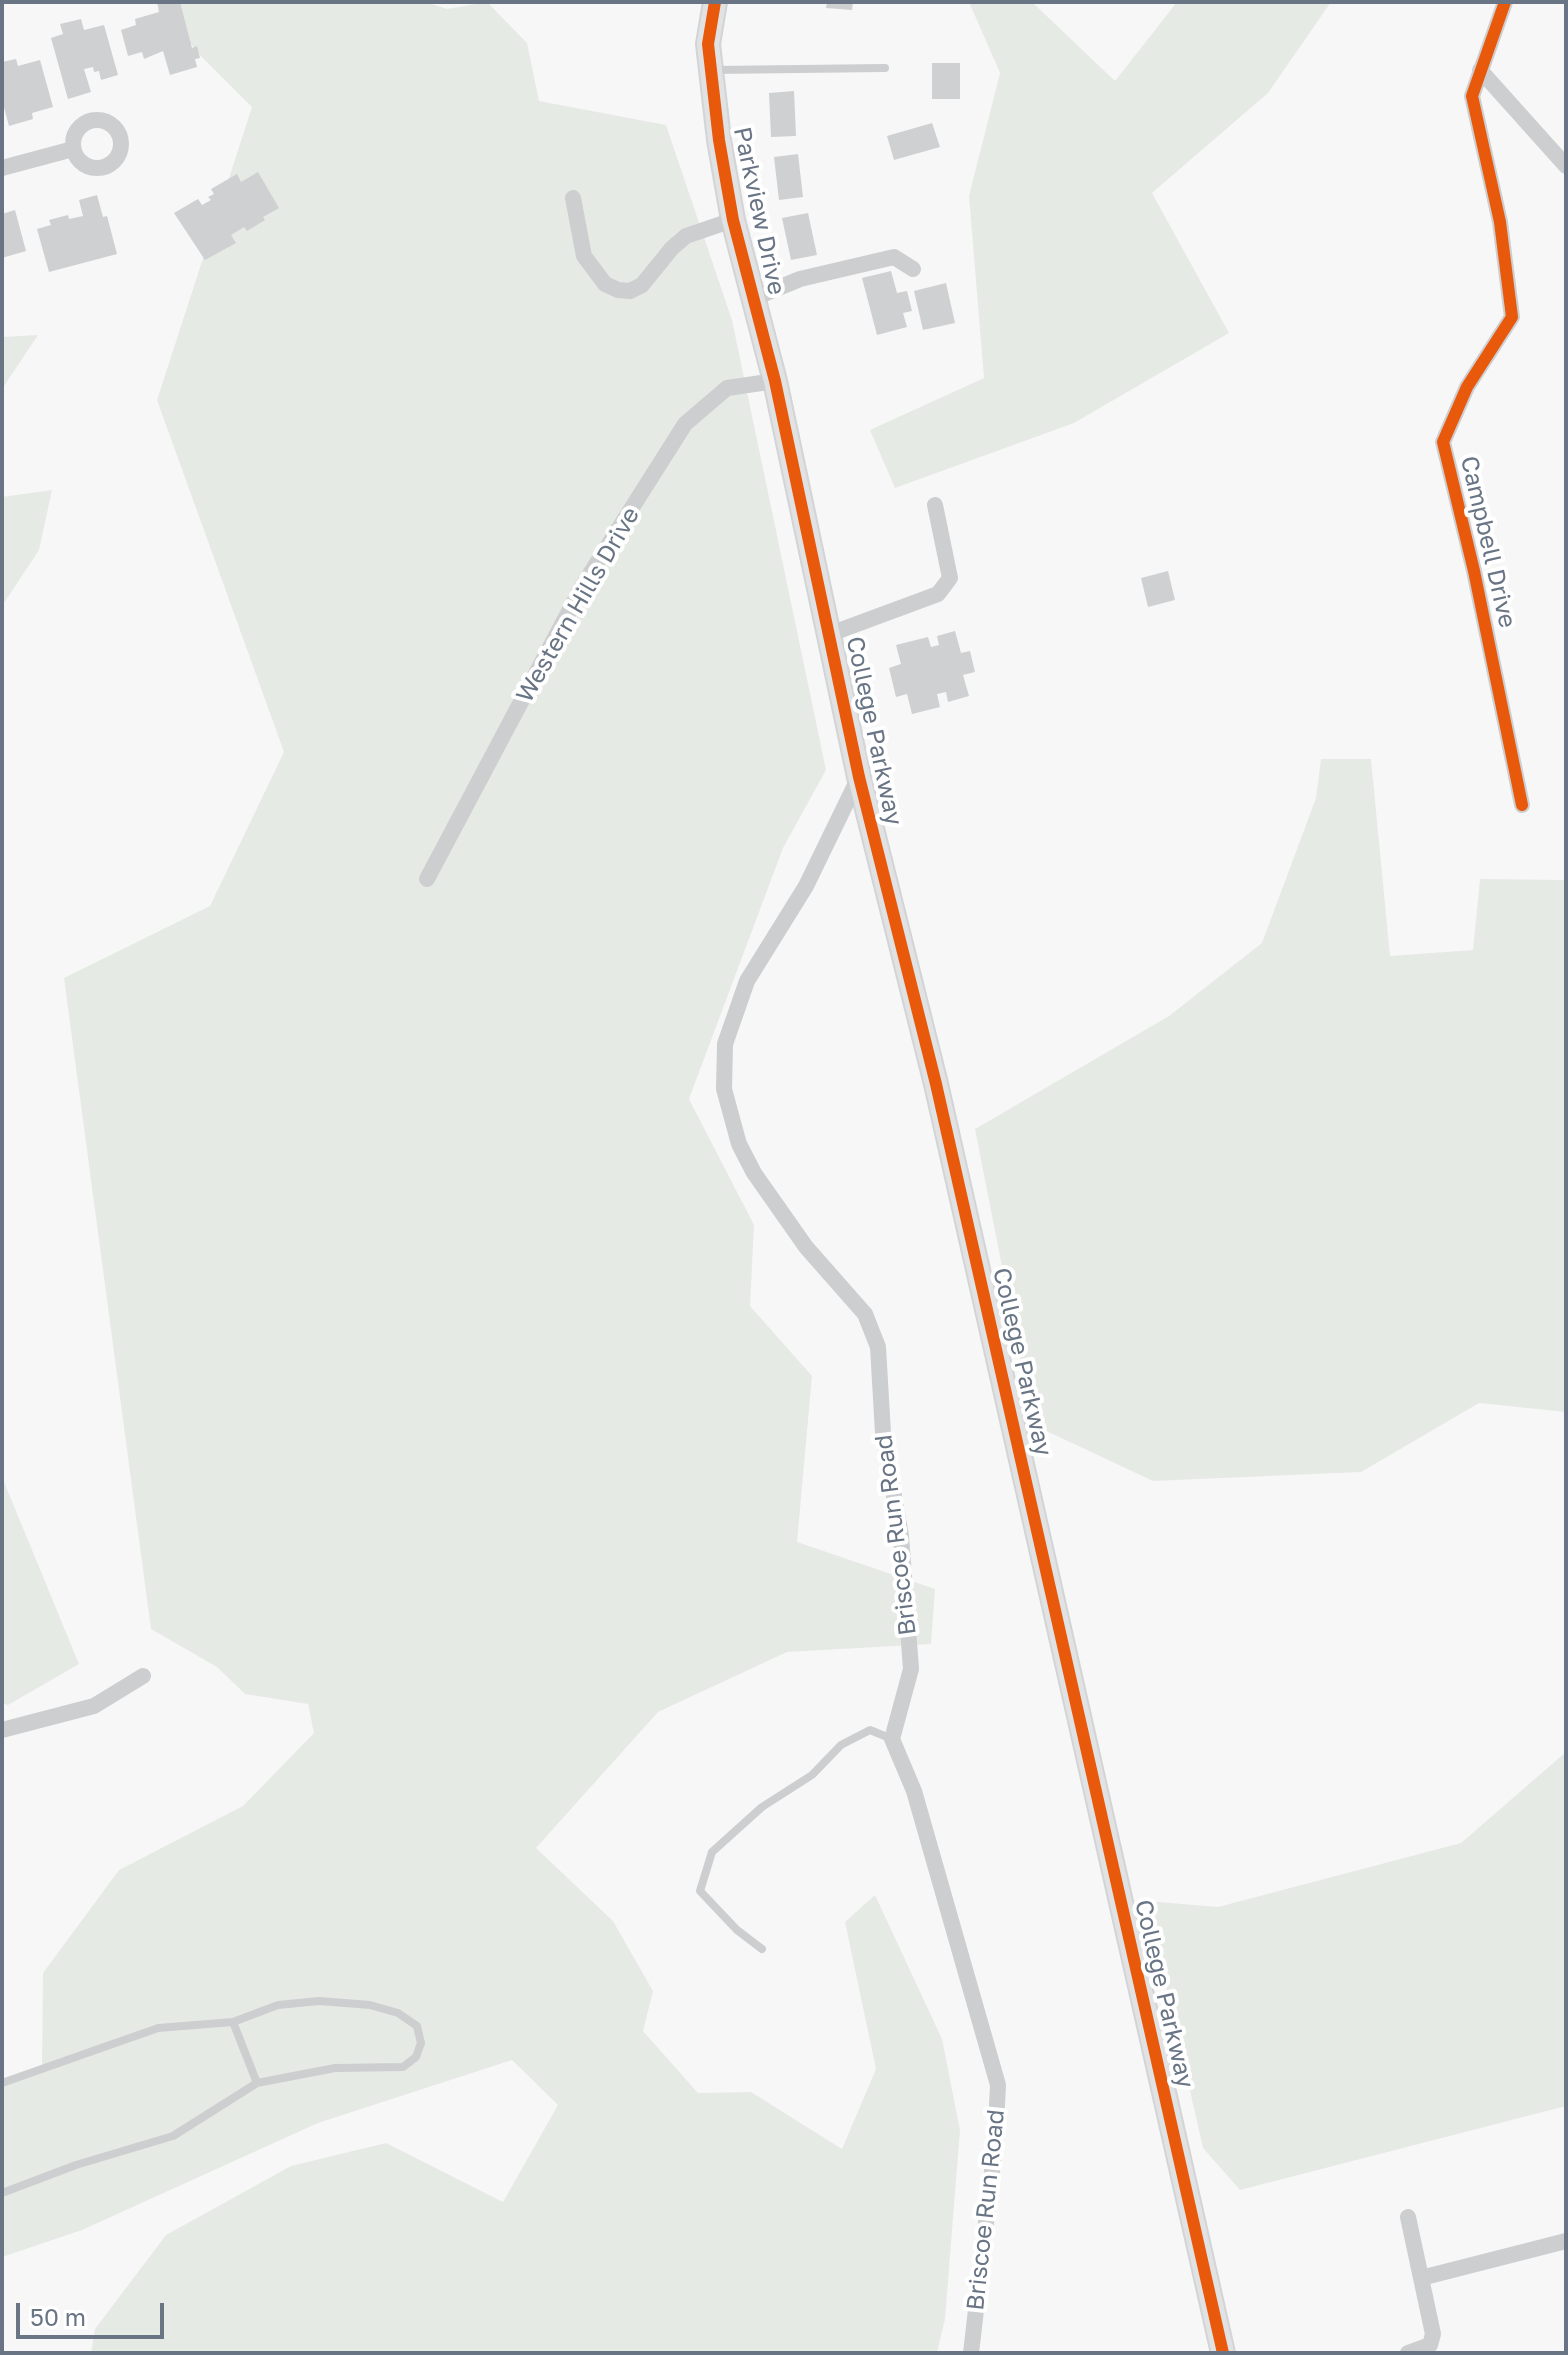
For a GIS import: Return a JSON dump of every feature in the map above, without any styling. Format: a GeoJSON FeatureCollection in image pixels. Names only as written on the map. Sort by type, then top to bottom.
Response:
{"type":"FeatureCollection","features":[{"type":"Feature","properties":{"kind":"street","name":"Parkview Drive"},"geometry":{"type":"LineString","coordinates":[[715,2],[708,44],[719,140],[733,220],[775,381]]}},
{"type":"Feature","properties":{"kind":"street","name":"Campbell Drive"},"geometry":{"type":"LineString","coordinates":[[1505,2],[1472,96],[1500,222],[1512,317],[1467,387],[1443,442],[1474,571],[1522,805]]}},
{"type":"Feature","properties":{"kind":"street"},"geometry":{"type":"LineString","coordinates":[[1480,70],[1566,166]]}},
{"type":"Feature","properties":{"kind":"street"},"geometry":{"type":"LineString","coordinates":[[2,168],[73,149]]}},
{"type":"Feature","properties":{"kind":"street"},"geometry":{"type":"LineString","coordinates":[[573,198],[584,256],[605,284],[618,290],[630,291],[642,285],[686,236],[733,220]]}},
{"type":"Feature","properties":{"kind":"street","name":"Parkview Drive"},"geometry":{"type":"LineString","coordinates":[[754,298],[800,279],[881,259],[894,257],[913,269]]}},
{"type":"Feature","properties":{"kind":"street","name":"College Parkway"},"geometry":{"type":"LineString","coordinates":[[775,381],[859,777],[937,1085],[1223,2353]]}},
{"type":"Feature","properties":{"kind":"street","name":"Western Hills Drive"},"geometry":{"type":"LineString","coordinates":[[427,879],[583,585],[685,424],[727,388],[775,381]]}},
{"type":"Feature","properties":{"kind":"street"},"geometry":{"type":"LineString","coordinates":[[830,634],[938,594],[950,578],[935,505]]}},
{"type":"Feature","properties":{"kind":"street","name":"Briscoe Run Road"},"geometry":{"type":"LineString","coordinates":[[859,777],[806,886],[747,981],[725,1044],[724,1089],[739,1144],[754,1173],[806,1247],[865,1314],[878,1347],[883,1433],[901,1536],[911,1669],[892,1739],[914,1791],[998,2085],[995,2145],[971,2353]]}},
{"type":"Feature","properties":{"kind":"street"},"geometry":{"type":"LineString","coordinates":[[2,1730],[94,1706],[143,1676]]}},
{"type":"Feature","properties":{"kind":"street"},"geometry":{"type":"LineString","coordinates":[[1408,2217],[1433,2334],[1430,2345],[1408,2353]]}},
{"type":"Feature","properties":{"kind":"street"},"geometry":{"type":"LineString","coordinates":[[1421,2278],[1566,2241]]}},
{"type":"Feature","properties":{"kind":"lane"},"geometry":{"type":"LineString","coordinates":[[712,70],[885,68]]}},
{"type":"Feature","properties":{"kind":"lane"},"geometry":{"type":"LineString","coordinates":[[762,1949],[737,1930],[700,1891],[712,1852],[762,1807],[812,1775],[841,1745],[870,1730],[892,1739]]}},
{"type":"Feature","properties":{"kind":"lane"},"geometry":{"type":"LineString","coordinates":[[2,2083],[158,2028],[233,2022],[278,2005],[319,2001],[370,2005],[398,2013],[417,2026],[421,2043],[416,2057],[403,2067],[335,2068],[257,2083],[173,2136],[76,2165],[2,2193]]}},
{"type":"Feature","properties":{"kind":"lane"},"geometry":{"type":"LineString","coordinates":[[233,2022],[257,2083]]}},
{"type":"Feature","properties":{"kind":"shaded area"},"geometry":{"type":"Polygon","coordinates":[[[156,2],[426,2],[447,9],[487,2],[527,43],[539,101],[666,125],[732,320],[826,770],[783,848],[689,1099],[754,1225],[750,1306],[812,1376],[797,1542],[935,1589],[931,1644],[787,1652],[658,1712],[536,1848],[613,1921],[653,1991],[643,2031],[698,2093],[751,2092],[842,2149],[876,2069],[845,1922],[875,1895],[942,2039],[960,2130],[945,2319],[937,2353],[91,2353],[95,2329],[166,2235],[291,2166],[386,2143],[503,2202],[558,2105],[512,2060],[318,2123],[82,2230],[2,2257],[2,2084],[44,2071],[168,2020],[42,2066],[43,1973],[119,1870],[243,1806],[314,1733],[308,1704],[245,1694],[217,1667],[151,1629],[64,978],[210,906],[284,752],[157,400],[252,107],[199,54],[156,2]]]}},
{"type":"Feature","properties":{"kind":"shaded area"},"geometry":{"type":"Polygon","coordinates":[[[969,2],[1032,2],[1115,81],[1177,2],[1331,2],[1268,93],[1152,193],[1229,333],[1074,423],[895,488],[870,430],[984,378],[969,196],[1000,73],[969,2]]]}},
{"type":"Feature","properties":{"kind":"shaded area"},"geometry":{"type":"Polygon","coordinates":[[[38,335],[2,389],[2,337],[38,335]]]}},
{"type":"Feature","properties":{"kind":"shaded area"},"geometry":{"type":"Polygon","coordinates":[[[52,490],[39,550],[2,606],[2,497],[52,490]]]}},
{"type":"Feature","properties":{"kind":"shaded area"},"geometry":{"type":"Polygon","coordinates":[[[1321,759],[1371,759],[1390,956],[1473,950],[1480,879],[1566,880],[1566,1412],[1479,1403],[1361,1472],[1153,1481],[1040,1428],[1026,1389],[975,1129],[1169,1016],[1262,943],[1316,798],[1321,759]]]}},
{"type":"Feature","properties":{"kind":"shaded area"},"geometry":{"type":"Polygon","coordinates":[[[2,1477],[79,1664],[8,1705],[2,1703],[2,1477]]]}},
{"type":"Feature","properties":{"kind":"shaded area"},"geometry":{"type":"Polygon","coordinates":[[[1566,1752],[1566,2106],[1240,2190],[1203,2148],[1147,1901],[1218,1907],[1461,1843],[1566,1752]]]}},
{"type":"Feature","properties":{"kind":"building"},"geometry":{"type":"Polygon","coordinates":[[[157,2],[180,2],[192,48],[197,46],[200,58],[195,59],[197,67],[170,75],[163,51],[144,59],[142,52],[128,56],[121,30],[136,25],[135,19],[159,12],[157,2]]]}},
{"type":"Feature","properties":{"kind":"building"},"geometry":{"type":"Polygon","coordinates":[[[827,2],[853,2],[852,10],[826,8],[827,2]]]}},
{"type":"Feature","properties":{"kind":"building"},"geometry":{"type":"Polygon","coordinates":[[[81,19],[84,30],[104,25],[118,75],[101,80],[99,71],[94,72],[93,67],[84,69],[91,92],[68,99],[51,38],[63,34],[60,24],[81,19]]]}},
{"type":"Feature","properties":{"kind":"building"},"geometry":{"type":"Polygon","coordinates":[[[16,59],[18,66],[40,60],[53,107],[32,113],[33,119],[9,126],[2,100],[2,62],[16,59]]]}},
{"type":"Feature","properties":{"kind":"building"},"geometry":{"type":"Polygon","coordinates":[[[932,63],[960,63],[960,99],[932,99],[932,63]]]}},
{"type":"Feature","properties":{"kind":"building"},"geometry":{"type":"Polygon","coordinates":[[[794,91],[796,136],[771,137],[769,93],[794,91]]]}},
{"type":"Feature","properties":{"kind":"building"},"geometry":{"type":"Polygon","coordinates":[[[932,123],[940,147],[894,160],[887,136],[932,123]]]}},
{"type":"Feature","properties":{"kind":"building"},"geometry":{"type":"Polygon","coordinates":[[[798,154],[803,197],[779,200],[774,157],[798,154]]]}},
{"type":"Feature","properties":{"kind":"building"},"geometry":{"type":"Polygon","coordinates":[[[258,172],[279,208],[247,231],[244,227],[231,235],[236,243],[205,260],[174,213],[198,199],[202,205],[211,200],[208,197],[214,194],[211,189],[237,174],[241,182],[258,172]]]}},
{"type":"Feature","properties":{"kind":"building"},"geometry":{"type":"Polygon","coordinates":[[[97,195],[103,217],[107,216],[117,254],[49,272],[37,229],[51,225],[49,220],[68,215],[69,219],[83,216],[79,200],[97,195]]]}},
{"type":"Feature","properties":{"kind":"building"},"geometry":{"type":"Polygon","coordinates":[[[15,210],[26,251],[2,258],[2,214],[15,210]]]}},
{"type":"Feature","properties":{"kind":"building"},"geometry":{"type":"Polygon","coordinates":[[[808,213],[817,255],[791,260],[782,218],[808,213]]]}},
{"type":"Feature","properties":{"kind":"building"},"geometry":{"type":"Polygon","coordinates":[[[891,271],[897,293],[907,291],[912,311],[903,313],[907,327],[877,335],[862,278],[891,271]]]}},
{"type":"Feature","properties":{"kind":"building"},"geometry":{"type":"Polygon","coordinates":[[[946,283],[955,323],[923,330],[914,291],[946,283]]]}},
{"type":"Feature","properties":{"kind":"building"},"geometry":{"type":"Polygon","coordinates":[[[1168,571],[1175,600],[1148,607],[1141,578],[1168,571]]]}},
{"type":"Feature","properties":{"kind":"building"},"geometry":{"type":"Polygon","coordinates":[[[955,631],[961,653],[970,651],[975,672],[963,675],[969,696],[948,702],[946,692],[937,694],[940,707],[912,714],[907,694],[896,697],[889,668],[901,664],[896,645],[928,637],[931,647],[939,645],[937,636],[955,631]]]}},
{"type":"Feature","properties":{"kind":"cycle path"},"geometry":{"type":"LineString","coordinates":[[715,2],[708,44],[719,140],[733,220],[775,381],[859,777],[936,1084],[1223,2353]]}},
{"type":"Feature","properties":{"kind":"cycle path"},"geometry":{"type":"LineString","coordinates":[[1505,2],[1472,96],[1500,222],[1512,317],[1467,387],[1443,442],[1474,571],[1522,805]]}}]}
